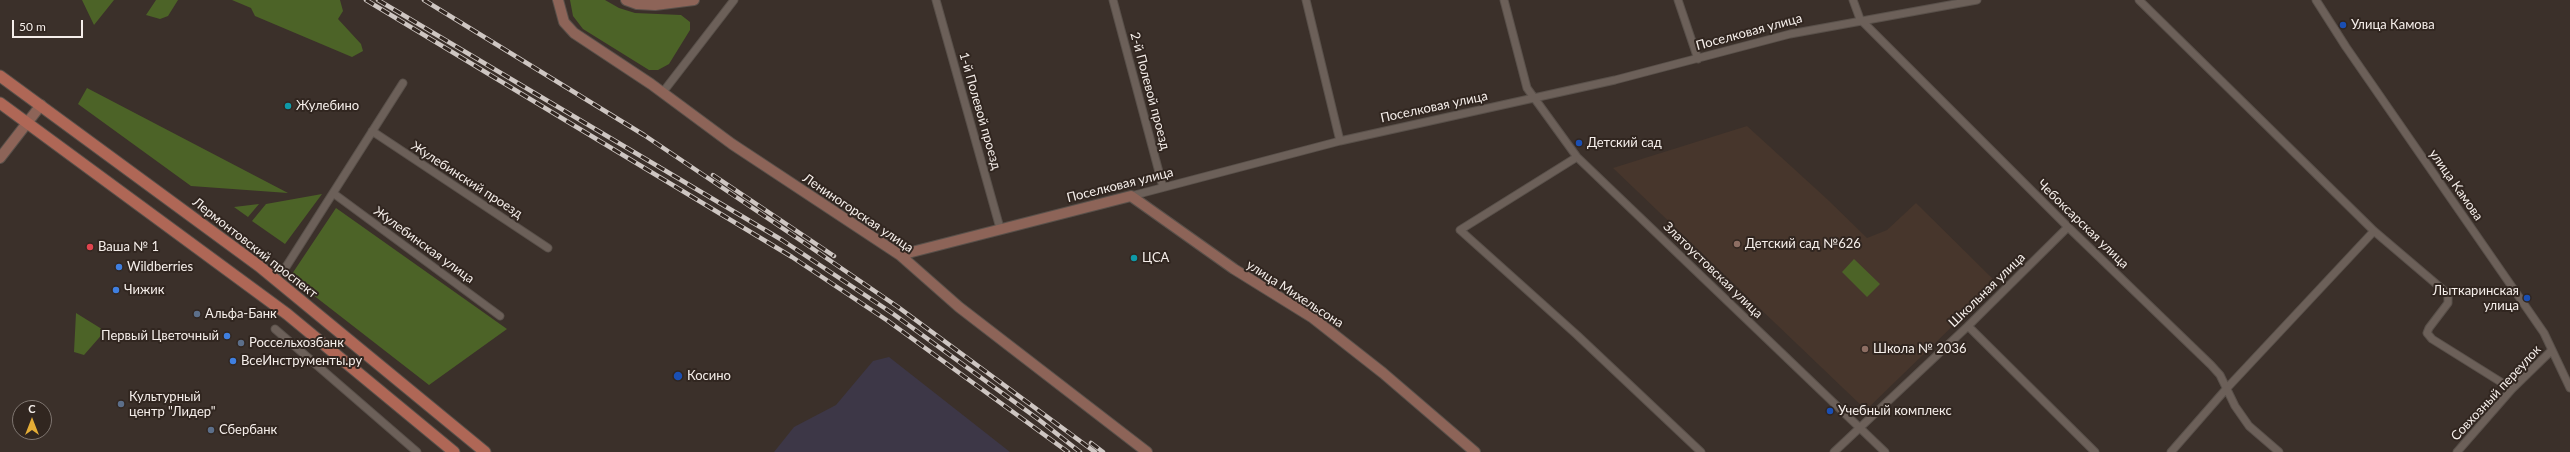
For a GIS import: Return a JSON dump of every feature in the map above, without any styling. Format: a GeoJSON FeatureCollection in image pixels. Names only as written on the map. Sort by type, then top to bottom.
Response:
{"type":"FeatureCollection","features":[{"type":"Feature","properties":{"kind":"main road","name":"Лермонтовский проспект"},"geometry":{"type":"LineString","coordinates":[[0,76],[277,280],[481,449]]}},
{"type":"Feature","properties":{"kind":"main road"},"geometry":{"type":"LineString","coordinates":[[0,103],[287,314],[454,452]]}},
{"type":"Feature","properties":{"kind":"street","name":"Лениногорская улица"},"geometry":{"type":"LineString","coordinates":[[558,0],[564,22],[574,33],[663,92],[732,144],[900,255],[956,304],[1147,452]]}},
{"type":"Feature","properties":{"kind":"street"},"geometry":{"type":"LineString","coordinates":[[626,0],[637,4],[655,5],[694,0]]}},
{"type":"Feature","properties":{"kind":"street"},"geometry":{"type":"LineString","coordinates":[[663,92],[734,0]]}},
{"type":"Feature","properties":{"kind":"street","name":"1-й Полевой проезд"},"geometry":{"type":"LineString","coordinates":[[936,0],[1000,228]]}},
{"type":"Feature","properties":{"kind":"street","name":"2-й Полевой проезд"},"geometry":{"type":"LineString","coordinates":[[1114,0],[1163,188]]}},
{"type":"Feature","properties":{"kind":"street"},"geometry":{"type":"LineString","coordinates":[[1306,0],[1340,141]]}},
{"type":"Feature","properties":{"kind":"street","name":"Златоустовская улица"},"geometry":{"type":"LineString","coordinates":[[1504,0],[1522,76],[1534,98],[1577,157],[1885,452]]}},
{"type":"Feature","properties":{"kind":"street"},"geometry":{"type":"LineString","coordinates":[[1678,0],[1698,59]]}},
{"type":"Feature","properties":{"kind":"street"},"geometry":{"type":"LineString","coordinates":[[1853,0],[1860,20]]}},
{"type":"Feature","properties":{"kind":"street","name":"Поселковая улица"},"geometry":{"type":"LineString","coordinates":[[900,255],[1340,141],[1534,98],[1698,59],[1762,40],[1860,20],[1977,0]]}},
{"type":"Feature","properties":{"kind":"street"},"geometry":{"type":"LineString","coordinates":[[2139,0],[2374,231],[2449,297],[2448,303],[2429,328],[2429,336],[2512,389]]}},
{"type":"Feature","properties":{"kind":"street","name":"улица Камова"},"geometry":{"type":"LineString","coordinates":[[2316,0],[2346,47],[2544,333],[2570,388]]}},
{"type":"Feature","properties":{"kind":"street","name":"Чебоксарская улица"},"geometry":{"type":"LineString","coordinates":[[1860,20],[2068,227],[2211,365],[2227,388],[2235,406],[2249,426],[2278,452]]}},
{"type":"Feature","properties":{"kind":"street"},"geometry":{"type":"LineString","coordinates":[[277,280],[403,83]]}},
{"type":"Feature","properties":{"kind":"street"},"geometry":{"type":"LineString","coordinates":[[0,158],[26,121],[40,105]]}},
{"type":"Feature","properties":{"kind":"street","name":"Жулебинский проезд"},"geometry":{"type":"LineString","coordinates":[[372,131],[548,248]]}},
{"type":"Feature","properties":{"kind":"street"},"geometry":{"type":"LineString","coordinates":[[1577,157],[1460,230],[1701,452]]}},
{"type":"Feature","properties":{"kind":"street","name":"Жулебинская улица"},"geometry":{"type":"LineString","coordinates":[[333,194],[500,316]]}},
{"type":"Feature","properties":{"kind":"street","name":"улица Михельсона"},"geometry":{"type":"LineString","coordinates":[[1130,196],[1234,269],[1312,318],[1383,373],[1475,452]]}},
{"type":"Feature","properties":{"kind":"street","name":"Школьная улица"},"geometry":{"type":"LineString","coordinates":[[1834,452],[1968,326],[2068,227]]}},
{"type":"Feature","properties":{"kind":"street"},"geometry":{"type":"LineString","coordinates":[[2171,452],[2227,388],[2374,231]]}},
{"type":"Feature","properties":{"kind":"street"},"geometry":{"type":"LineString","coordinates":[[1968,326],[2096,452]]}},
{"type":"Feature","properties":{"kind":"street"},"geometry":{"type":"LineString","coordinates":[[275,329],[417,452]]}},
{"type":"Feature","properties":{"kind":"street","name":"Совхозный переулок"},"geometry":{"type":"LineString","coordinates":[[2457,452],[2512,389],[2552,350]]}},
{"type":"Feature","properties":{"kind":"street"},"geometry":{"type":"LineString","coordinates":[[481,449],[493,452]]}},
{"type":"Feature","properties":{"kind":"shaded area","name":"Школа № 2036"},"geometry":{"type":"Polygon","coordinates":[[[1747,126],[1827,199],[1867,238],[1887,230],[1916,203],[1997,283],[1866,410],[1613,168],[1747,126]]]}},
{"type":"Feature","properties":{"kind":"shaded area"},"geometry":{"type":"Polygon","coordinates":[[[889,357],[1010,452],[774,452],[794,427],[836,405],[873,361],[889,357]]]}},
{"type":"Feature","properties":{"kind":"green space"},"geometry":{"type":"Polygon","coordinates":[[[82,0],[114,0],[94,25],[82,0]]]}},
{"type":"Feature","properties":{"kind":"green space"},"geometry":{"type":"Polygon","coordinates":[[[156,0],[178,0],[168,16],[160,19],[146,15],[156,0]]]}},
{"type":"Feature","properties":{"kind":"green space"},"geometry":{"type":"Polygon","coordinates":[[[232,0],[340,0],[343,11],[338,19],[361,44],[363,51],[352,57],[255,16],[251,8],[232,0]]]}},
{"type":"Feature","properties":{"kind":"green space"},"geometry":{"type":"Polygon","coordinates":[[[570,0],[605,0],[619,8],[635,13],[681,15],[690,22],[690,30],[669,64],[658,70],[649,70],[583,29],[573,16],[570,0]]]}},
{"type":"Feature","properties":{"kind":"green space"},"geometry":{"type":"Polygon","coordinates":[[[87,88],[288,193],[191,186],[78,104],[87,88]]]}},
{"type":"Feature","properties":{"kind":"green space"},"geometry":{"type":"Polygon","coordinates":[[[322,194],[285,244],[252,221],[266,204],[322,194]]]}},
{"type":"Feature","properties":{"kind":"green space"},"geometry":{"type":"Polygon","coordinates":[[[259,204],[248,217],[234,207],[259,204]]]}},
{"type":"Feature","properties":{"kind":"green space"},"geometry":{"type":"Polygon","coordinates":[[[336,208],[507,329],[429,385],[290,277],[336,208]]]}},
{"type":"Feature","properties":{"kind":"green space"},"geometry":{"type":"Polygon","coordinates":[[[1854,259],[1880,284],[1867,297],[1842,272],[1854,259]]]}},
{"type":"Feature","properties":{"kind":"green space"},"geometry":{"type":"Polygon","coordinates":[[[76,313],[105,331],[84,355],[74,352],[76,313]]]}},
{"type":"Feature","properties":{"kind":"railway"},"geometry":{"type":"LineString","coordinates":[[366,0],[792,257],[888,321],[1068,452]]}},
{"type":"Feature","properties":{"kind":"railway"},"geometry":{"type":"LineString","coordinates":[[378,0],[782,240],[892,313],[1038,419],[1080,452]]}},
{"type":"Feature","properties":{"kind":"railway"},"geometry":{"type":"LineString","coordinates":[[424,0],[644,135],[800,240],[898,307],[1095,452]]}},
{"type":"Feature","properties":{"kind":"railway"},"geometry":{"type":"LineString","coordinates":[[713,175],[834,256]]}},
{"type":"Feature","properties":{"kind":"railway"},"geometry":{"type":"LineString","coordinates":[[1091,443],[1103,452]]}},
{"type":"Feature","properties":{"kind":"place","name":"Улица Камова"},"geometry":{"type":"Point","coordinates":[2343,25]}},
{"type":"Feature","properties":{"kind":"place","name":"Жулебино"},"geometry":{"type":"Point","coordinates":[288,106]}},
{"type":"Feature","properties":{"kind":"place","name":"Детский сад"},"geometry":{"type":"Point","coordinates":[1579,143]}},
{"type":"Feature","properties":{"kind":"place","name":"Детский сад №626"},"geometry":{"type":"Point","coordinates":[1737,244]}},
{"type":"Feature","properties":{"kind":"place","name":"Ваша № 1"},"geometry":{"type":"Point","coordinates":[90,247]}},
{"type":"Feature","properties":{"kind":"place","name":"ЦСА"},"geometry":{"type":"Point","coordinates":[1134,258]}},
{"type":"Feature","properties":{"kind":"place","name":"Wildberries"},"geometry":{"type":"Point","coordinates":[119,267]}},
{"type":"Feature","properties":{"kind":"place","name":"Чижик"},"geometry":{"type":"Point","coordinates":[116,290]}},
{"type":"Feature","properties":{"kind":"place","name":"Лыткаринская улица"},"geometry":{"type":"Point","coordinates":[2527,298]}},
{"type":"Feature","properties":{"kind":"place","name":"Альфа-Банк"},"geometry":{"type":"Point","coordinates":[197,314]}},
{"type":"Feature","properties":{"kind":"place","name":"Первый Цветочный"},"geometry":{"type":"Point","coordinates":[227,336]}},
{"type":"Feature","properties":{"kind":"place","name":"Россельхозбанк"},"geometry":{"type":"Point","coordinates":[241,343]}},
{"type":"Feature","properties":{"kind":"place","name":"Школа № 2036"},"geometry":{"type":"Point","coordinates":[1865,349]}},
{"type":"Feature","properties":{"kind":"place","name":"ВсеИнструменты.ру"},"geometry":{"type":"Point","coordinates":[233,361]}},
{"type":"Feature","properties":{"kind":"place","name":"Косино"},"geometry":{"type":"Point","coordinates":[678,376]}},
{"type":"Feature","properties":{"kind":"place","name":"Культурный центр \"Лидер\""},"geometry":{"type":"Point","coordinates":[121,404]}},
{"type":"Feature","properties":{"kind":"place","name":"Учебный комплекс"},"geometry":{"type":"Point","coordinates":[1830,411]}},
{"type":"Feature","properties":{"kind":"place","name":"Сбербанк"},"geometry":{"type":"Point","coordinates":[211,430]}}]}
